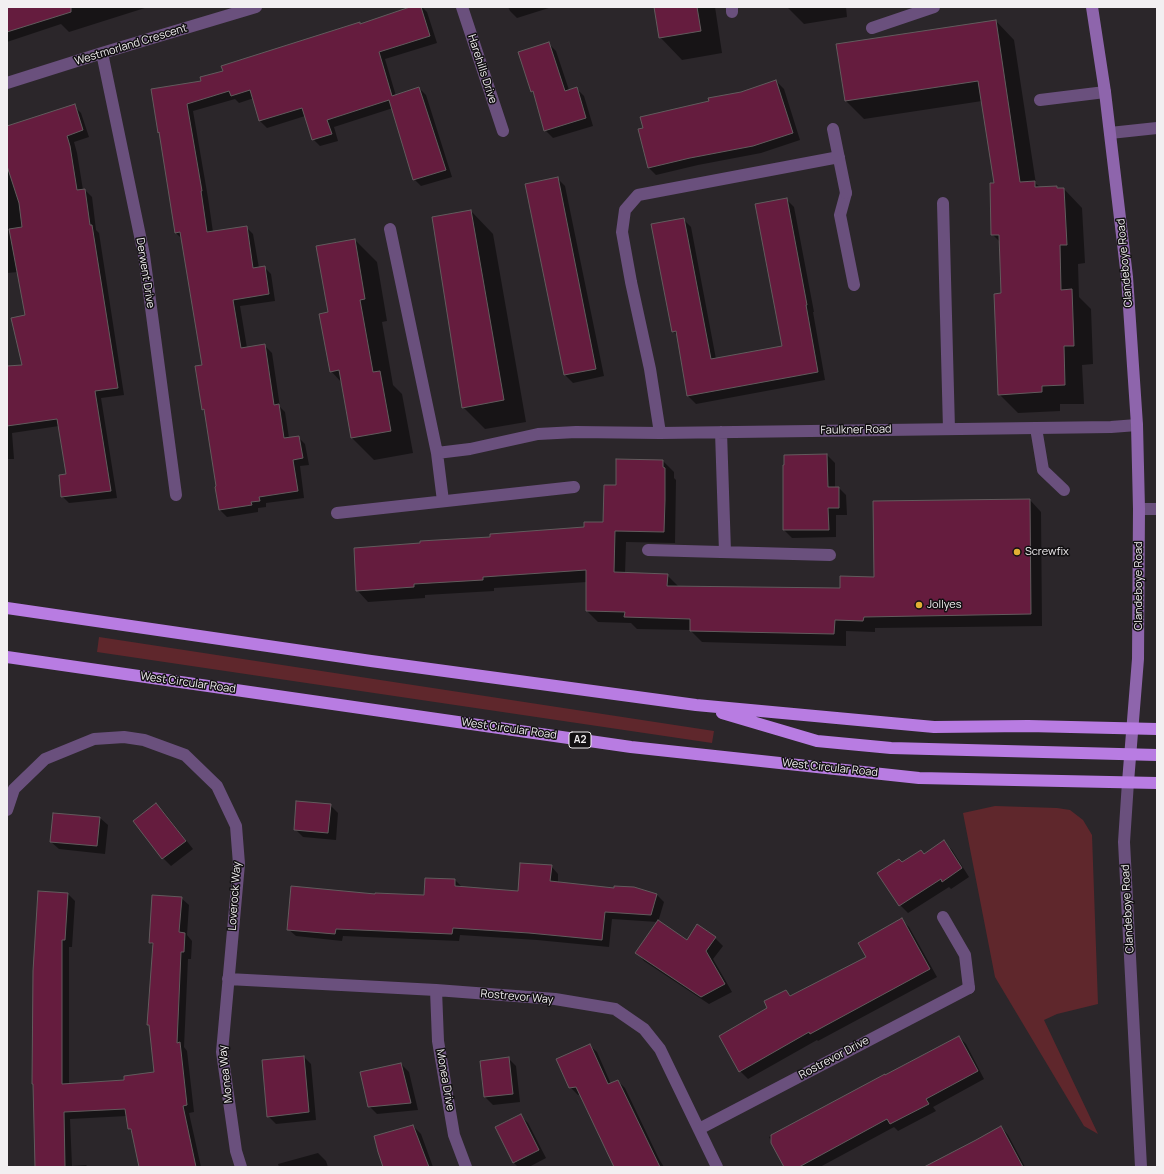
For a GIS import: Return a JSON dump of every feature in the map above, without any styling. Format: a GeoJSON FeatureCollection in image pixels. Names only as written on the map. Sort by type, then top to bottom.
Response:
{"type":"FeatureCollection","features":[{"type":"Feature","properties":{"kind":"highway"},"geometry":{"type":"LineString","coordinates":[[7,608],[379,662],[696,705],[934,727],[1157,729]]}},
{"type":"Feature","properties":{"kind":"highway","name":"West Circular Road"},"geometry":{"type":"LineString","coordinates":[[7,657],[638,748],[919,778],[1157,783]]}},
{"type":"Feature","properties":{"kind":"highway"},"geometry":{"type":"LineString","coordinates":[[696,705],[817,741],[891,748],[1157,755]]}},
{"type":"Feature","properties":{"kind":"main road","name":"Clandeboye Road"},"geometry":{"type":"LineString","coordinates":[[1092,7],[1105,92],[1128,276],[1136,425],[1139,509],[1138,673],[1128,782]]}},
{"type":"Feature","properties":{"kind":"street","name":"Westmorland Crescent"},"geometry":{"type":"LineString","coordinates":[[7,84],[102,53],[256,7]]}},
{"type":"Feature","properties":{"kind":"street","name":"Harehills Drive"},"geometry":{"type":"LineString","coordinates":[[462,7],[503,132]]}},
{"type":"Feature","properties":{"kind":"street"},"geometry":{"type":"LineString","coordinates":[[872,28],[934,7]]}},
{"type":"Feature","properties":{"kind":"street","name":"Derwent Drive"},"geometry":{"type":"LineString","coordinates":[[102,53],[144,255],[176,496]]}},
{"type":"Feature","properties":{"kind":"street"},"geometry":{"type":"LineString","coordinates":[[1040,100],[1105,92]]}},
{"type":"Feature","properties":{"kind":"street"},"geometry":{"type":"LineString","coordinates":[[1110,133],[1157,128]]}},
{"type":"Feature","properties":{"kind":"street"},"geometry":{"type":"LineString","coordinates":[[834,129],[846,193],[840,215],[854,285]]}},
{"type":"Feature","properties":{"kind":"street"},"geometry":{"type":"LineString","coordinates":[[660,433],[650,369],[622,232],[625,210],[638,195],[839,157]]}},
{"type":"Feature","properties":{"kind":"street"},"geometry":{"type":"LineString","coordinates":[[943,203],[949,429]]}},
{"type":"Feature","properties":{"kind":"street"},"geometry":{"type":"LineString","coordinates":[[390,230],[437,453],[443,501]]}},
{"type":"Feature","properties":{"kind":"street","name":"Faulkner Road"},"geometry":{"type":"LineString","coordinates":[[437,453],[470,449],[538,434],[576,432],[660,433],[1111,427],[1136,425]]}},
{"type":"Feature","properties":{"kind":"street"},"geometry":{"type":"LineString","coordinates":[[1036,428],[1043,470],[1064,490]]}},
{"type":"Feature","properties":{"kind":"street"},"geometry":{"type":"LineString","coordinates":[[721,432],[725,552]]}},
{"type":"Feature","properties":{"kind":"street"},"geometry":{"type":"LineString","coordinates":[[337,512],[574,487]]}},
{"type":"Feature","properties":{"kind":"street"},"geometry":{"type":"LineString","coordinates":[[1139,509],[1157,508]]}},
{"type":"Feature","properties":{"kind":"street"},"geometry":{"type":"LineString","coordinates":[[648,550],[830,555]]}},
{"type":"Feature","properties":{"kind":"street","name":"Loverock Way"},"geometry":{"type":"LineString","coordinates":[[7,810],[14,789],[45,759],[94,739],[124,737],[144,740],[184,755],[217,786],[236,826],[239,864],[228,979]]}},
{"type":"Feature","properties":{"kind":"street","name":"Clandeboye Road"},"geometry":{"type":"LineString","coordinates":[[1128,782],[1124,842],[1141,1167]]}},
{"type":"Feature","properties":{"kind":"street","name":"Rostrevor Drive"},"geometry":{"type":"LineString","coordinates":[[699,1129],[969,988],[965,955],[943,917]]}},
{"type":"Feature","properties":{"kind":"street","name":"Rostrevor Way"},"geometry":{"type":"LineString","coordinates":[[228,979],[436,990],[555,999],[615,1009],[644,1029],[660,1049],[717,1167]]}},
{"type":"Feature","properties":{"kind":"street","name":"Monea Way"},"geometry":{"type":"LineString","coordinates":[[228,979],[222,1052],[236,1151],[241,1167]]}},
{"type":"Feature","properties":{"kind":"street","name":"Monea Drive"},"geometry":{"type":"LineString","coordinates":[[436,990],[438,1041],[454,1135],[466,1167]]}},
{"type":"Feature","properties":{"kind":"shaded area"},"geometry":{"type":"Polygon","coordinates":[[[99,637],[714,731],[712,743],[97,652],[99,637]]]}},
{"type":"Feature","properties":{"kind":"shaded area"},"geometry":{"type":"Polygon","coordinates":[[[995,806],[1057,808],[1070,810],[1083,820],[1092,835],[1098,1004],[1057,1014],[1044,1020],[1098,1134],[1084,1126],[995,977],[963,813],[995,806]]]}},
{"type":"Feature","properties":{"kind":"building"},"geometry":{"type":"Polygon","coordinates":[[[7,7],[71,7],[71,12],[7,32],[7,7]]]}},
{"type":"Feature","properties":{"kind":"building"},"geometry":{"type":"Polygon","coordinates":[[[410,7],[421,7],[430,36],[379,52],[392,96],[419,87],[446,170],[413,180],[389,100],[327,120],[332,134],[312,140],[302,108],[259,121],[250,90],[231,96],[229,91],[187,104],[202,191],[207,232],[247,226],[253,268],[265,266],[269,294],[233,300],[241,348],[265,344],[274,405],[279,404],[284,438],[299,436],[303,458],[293,460],[298,491],[259,497],[260,501],[251,502],[252,505],[219,510],[204,409],[202,410],[195,366],[202,365],[180,232],[175,233],[151,89],[201,81],[200,77],[223,71],[221,66],[360,22],[360,24],[410,7]]]}},
{"type":"Feature","properties":{"kind":"building"},"geometry":{"type":"Polygon","coordinates":[[[654,7],[697,7],[701,31],[659,38],[654,7]]]}},
{"type":"Feature","properties":{"kind":"building"},"geometry":{"type":"Polygon","coordinates":[[[996,20],[1020,182],[1035,181],[1035,187],[1057,186],[1057,188],[1064,188],[1067,245],[1060,245],[1061,290],[1072,289],[1074,346],[1064,346],[1065,385],[1042,386],[1042,392],[998,395],[994,294],[1001,293],[999,235],[991,235],[990,183],[994,183],[978,81],[845,101],[836,44],[996,20]]]}},
{"type":"Feature","properties":{"kind":"building"},"geometry":{"type":"Polygon","coordinates":[[[549,42],[565,91],[577,87],[586,118],[544,131],[533,91],[531,92],[518,52],[549,42]]]}},
{"type":"Feature","properties":{"kind":"building"},"geometry":{"type":"Polygon","coordinates":[[[776,80],[793,133],[753,146],[648,168],[638,129],[643,128],[640,117],[709,101],[708,98],[741,92],[776,80]]]}},
{"type":"Feature","properties":{"kind":"building"},"geometry":{"type":"Polygon","coordinates":[[[75,104],[83,130],[67,136],[77,190],[85,189],[118,388],[95,391],[111,491],[61,497],[59,475],[66,474],[57,419],[7,426],[7,366],[22,365],[11,318],[25,315],[9,229],[22,227],[19,203],[7,166],[7,126],[75,104]]]}},
{"type":"Feature","properties":{"kind":"building"},"geometry":{"type":"Polygon","coordinates":[[[558,177],[596,369],[564,375],[525,184],[558,177]]]}},
{"type":"Feature","properties":{"kind":"building"},"geometry":{"type":"Polygon","coordinates":[[[787,198],[818,372],[687,396],[676,331],[672,332],[651,224],[684,218],[711,359],[782,346],[755,204],[787,198]]]}},
{"type":"Feature","properties":{"kind":"building"},"geometry":{"type":"Polygon","coordinates":[[[471,210],[504,400],[462,408],[432,217],[471,210]]]}},
{"type":"Feature","properties":{"kind":"building"},"geometry":{"type":"Polygon","coordinates":[[[355,239],[365,299],[360,300],[373,372],[380,371],[391,431],[351,438],[339,370],[330,372],[319,314],[328,312],[316,246],[355,239]]]}},
{"type":"Feature","properties":{"kind":"building"},"geometry":{"type":"Polygon","coordinates":[[[827,454],[828,487],[839,487],[839,508],[828,508],[829,530],[783,530],[784,455],[827,454]]]}},
{"type":"Feature","properties":{"kind":"building"},"geometry":{"type":"Polygon","coordinates":[[[616,459],[663,460],[663,467],[665,468],[665,500],[664,532],[615,531],[614,572],[668,574],[667,586],[840,588],[840,576],[874,577],[873,501],[1030,499],[1031,614],[864,617],[863,621],[835,620],[834,634],[690,631],[690,619],[624,617],[625,612],[586,611],[586,570],[483,577],[483,580],[414,584],[414,587],[356,591],[354,548],[420,543],[420,541],[490,537],[490,534],[584,527],[584,522],[603,522],[604,485],[616,485],[616,459]]]}},
{"type":"Feature","properties":{"kind":"building"},"geometry":{"type":"Polygon","coordinates":[[[296,801],[331,804],[328,833],[294,830],[296,801]]]}},
{"type":"Feature","properties":{"kind":"building"},"geometry":{"type":"Polygon","coordinates":[[[156,803],[186,841],[162,859],[133,821],[156,803]]]}},
{"type":"Feature","properties":{"kind":"building"},"geometry":{"type":"Polygon","coordinates":[[[53,813],[100,817],[97,846],[50,842],[53,813]]]}},
{"type":"Feature","properties":{"kind":"building"},"geometry":{"type":"Polygon","coordinates":[[[944,840],[962,868],[942,882],[941,879],[899,906],[877,873],[899,859],[902,862],[921,850],[924,854],[944,840]]]}},
{"type":"Feature","properties":{"kind":"building"},"geometry":{"type":"Polygon","coordinates":[[[520,863],[552,865],[550,881],[614,888],[614,886],[634,887],[657,894],[651,915],[605,912],[602,940],[453,928],[452,934],[336,929],[335,934],[287,930],[291,886],[375,894],[424,895],[425,878],[455,879],[455,886],[518,891],[520,863]]]}},
{"type":"Feature","properties":{"kind":"building"},"geometry":{"type":"Polygon","coordinates":[[[38,891],[68,893],[65,940],[62,940],[62,1084],[124,1080],[124,1076],[154,1072],[149,1025],[147,1025],[153,943],[149,943],[152,895],[182,897],[179,932],[185,933],[184,952],[181,952],[177,1043],[180,1042],[187,1105],[183,1106],[196,1167],[139,1167],[131,1129],[128,1129],[125,1109],[64,1112],[65,1167],[35,1167],[32,1084],[33,971],[38,891]]]}},
{"type":"Feature","properties":{"kind":"building"},"geometry":{"type":"Polygon","coordinates":[[[902,918],[930,969],[810,1034],[809,1032],[739,1072],[719,1036],[767,1008],[764,1001],[786,990],[790,996],[866,957],[858,943],[902,918]]]}},
{"type":"Feature","properties":{"kind":"building"},"geometry":{"type":"Polygon","coordinates":[[[658,920],[687,940],[697,924],[716,937],[706,951],[725,984],[701,997],[635,953],[658,920]]]}},
{"type":"Feature","properties":{"kind":"building"},"geometry":{"type":"Polygon","coordinates":[[[959,1036],[978,1071],[926,1099],[929,1104],[890,1124],[887,1119],[799,1167],[784,1167],[771,1143],[771,1135],[959,1036]]]}},
{"type":"Feature","properties":{"kind":"building"},"geometry":{"type":"Polygon","coordinates":[[[590,1044],[608,1084],[618,1080],[660,1167],[614,1167],[576,1087],[569,1088],[556,1059],[590,1044]]]}},
{"type":"Feature","properties":{"kind":"building"},"geometry":{"type":"Polygon","coordinates":[[[304,1056],[309,1112],[267,1117],[262,1060],[304,1056]]]}},
{"type":"Feature","properties":{"kind":"building"},"geometry":{"type":"Polygon","coordinates":[[[509,1057],[513,1094],[484,1097],[480,1061],[509,1057]]]}},
{"type":"Feature","properties":{"kind":"building"},"geometry":{"type":"Polygon","coordinates":[[[401,1063],[411,1103],[368,1107],[360,1072],[401,1063]]]}},
{"type":"Feature","properties":{"kind":"building"},"geometry":{"type":"Polygon","coordinates":[[[521,1114],[539,1150],[513,1163],[495,1127],[521,1114]]]}},
{"type":"Feature","properties":{"kind":"building"},"geometry":{"type":"Polygon","coordinates":[[[413,1125],[429,1167],[383,1167],[374,1136],[413,1125]]]}},
{"type":"Feature","properties":{"kind":"building"},"geometry":{"type":"Polygon","coordinates":[[[1001,1126],[1023,1167],[924,1167],[976,1140],[1001,1126]]]}},
{"type":"Feature","properties":{"kind":"place","name":"Screwfix"},"geometry":{"type":"Point","coordinates":[1017,552]}},
{"type":"Feature","properties":{"kind":"place","name":"Jollyes"},"geometry":{"type":"Point","coordinates":[919,605]}}]}
